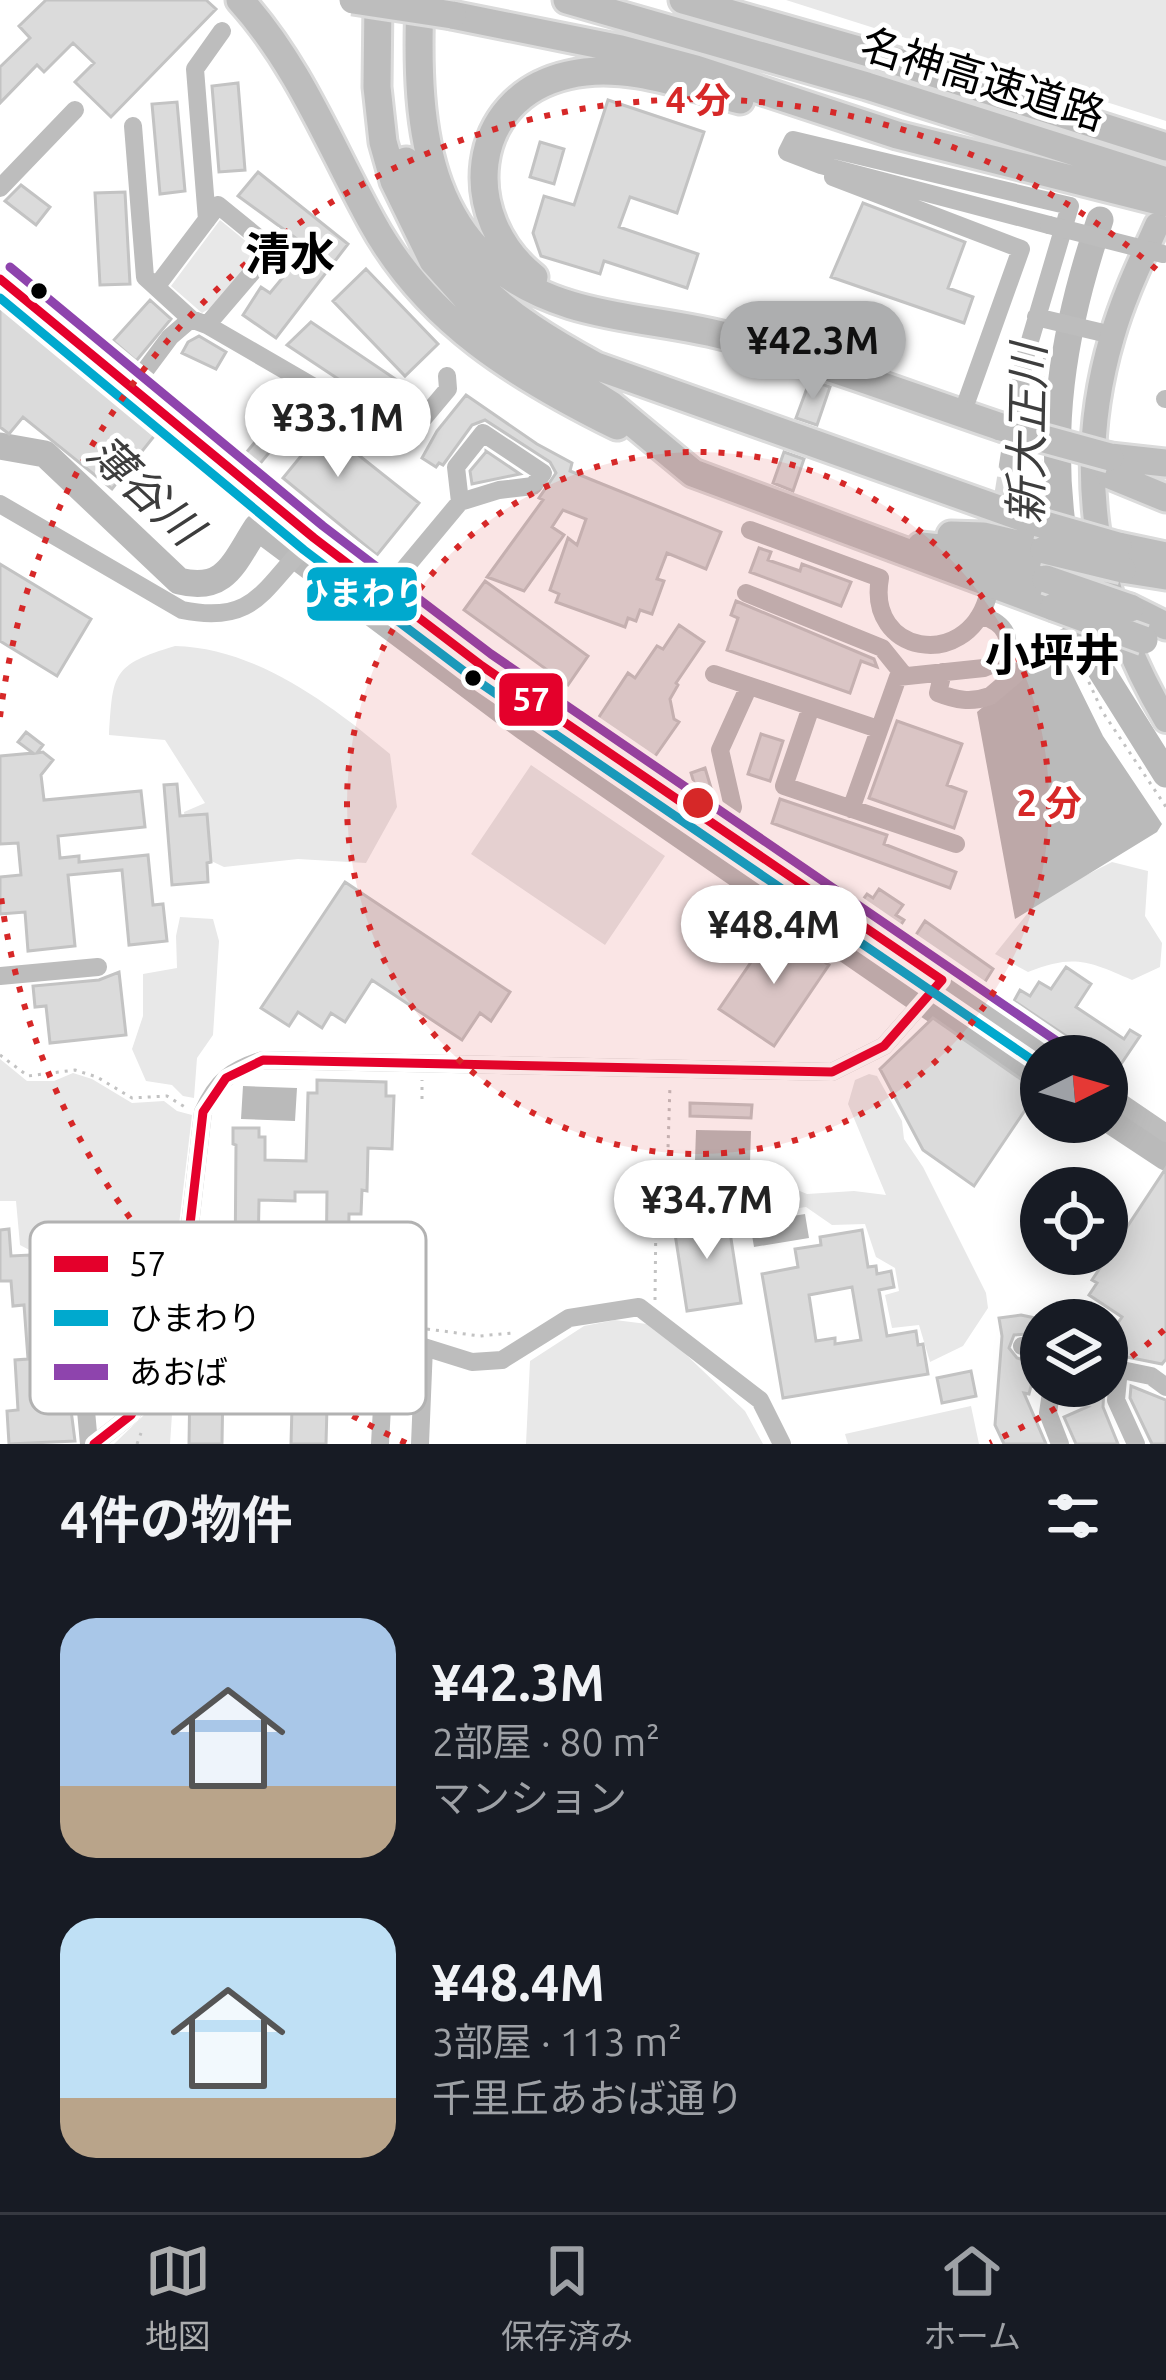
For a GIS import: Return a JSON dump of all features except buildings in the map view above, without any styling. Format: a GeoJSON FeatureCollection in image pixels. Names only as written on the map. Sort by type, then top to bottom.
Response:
{"type":"FeatureCollection","features":[{"type":"Feature","properties":{"kind":"highway"},"geometry":{"type":"LineString","coordinates":[[240,0],[290,65],[374,226],[420,291],[497,361],[658,446]]}},
{"type":"Feature","properties":{"kind":"highway"},"geometry":{"type":"LineString","coordinates":[[353,0],[452,15],[677,64],[1162,214]]}},
{"type":"Feature","properties":{"kind":"highway"},"geometry":{"type":"LineString","coordinates":[[378,0],[377,87],[387,161],[411,223],[434,261],[502,334],[611,405],[676,463],[710,481],[1054,608],[1159,639]]}},
{"type":"Feature","properties":{"kind":"highway"},"geometry":{"type":"LineString","coordinates":[[396,0],[394,85],[408,167],[449,249],[501,308],[596,366],[1043,551],[1130,608],[1159,639]]}},
{"type":"Feature","properties":{"kind":"highway"},"geometry":{"type":"LineString","coordinates":[[420,0],[418,80],[424,143],[439,191],[464,233],[496,267],[535,291],[574,306],[730,337],[1014,432],[1110,466],[1166,499]]}},
{"type":"Feature","properties":{"kind":"highway","name":"名神高速道路"},"geometry":{"type":"LineString","coordinates":[[567,0],[889,93],[1166,181]]}},
{"type":"Feature","properties":{"kind":"highway","name":"名神高速道路"},"geometry":{"type":"LineString","coordinates":[[695,3],[1166,147]]}},
{"type":"Feature","properties":{"kind":"highway"},"geometry":{"type":"LineString","coordinates":[[652,320],[554,288],[520,266],[498,238],[484,199],[485,159],[507,113],[532,90],[566,75],[621,72],[897,134]]}},
{"type":"Feature","properties":{"kind":"highway"},"geometry":{"type":"LineString","coordinates":[[1110,466],[1166,463]]}},
{"type":"Feature","properties":{"kind":"highway"},"geometry":{"type":"LineString","coordinates":[[863,537],[970,534],[1043,551],[1120,558],[1166,556]]}},
{"type":"Feature","properties":{"kind":"highway"},"geometry":{"type":"LineString","coordinates":[[1120,558],[1166,576]]}},
{"type":"Feature","properties":{"kind":"main road"},"geometry":{"type":"LineString","coordinates":[[1162,214],[1112,335],[1098,394],[1091,473],[1104,578],[1127,646],[1166,719]]}},
{"type":"Feature","properties":{"kind":"street"},"geometry":{"type":"LineString","coordinates":[[207,220],[195,70],[222,31]]}},
{"type":"Feature","properties":{"kind":"street"},"geometry":{"type":"LineString","coordinates":[[0,188],[74,110]]}},
{"type":"Feature","properties":{"kind":"street"},"geometry":{"type":"LineString","coordinates":[[133,126],[145,277],[199,322],[395,434],[412,432],[448,389],[447,376]]}},
{"type":"Feature","properties":{"kind":"street"},"geometry":{"type":"LineString","coordinates":[[1008,465],[1024,361],[1044,319],[1070,206],[793,140],[787,152],[821,165],[1049,225],[1164,254]]}},
{"type":"Feature","properties":{"kind":"street"},"geometry":{"type":"LineString","coordinates":[[821,165],[836,181],[1021,249],[962,414]]}},
{"type":"Feature","properties":{"kind":"street"},"geometry":{"type":"LineString","coordinates":[[132,388],[170,337],[199,322],[272,249],[218,205],[156,287]]}},
{"type":"Feature","properties":{"kind":"street"},"geometry":{"type":"LineString","coordinates":[[0,279],[314,538],[501,680],[936,987],[1020,1037]]}},
{"type":"Feature","properties":{"kind":"street"},"geometry":{"type":"LineString","coordinates":[[1044,319],[1112,335]]}},
{"type":"Feature","properties":{"kind":"street"},"geometry":{"type":"LineString","coordinates":[[385,592],[460,502],[533,486],[543,473],[483,434],[456,467],[460,502]]}},
{"type":"Feature","properties":{"kind":"street"},"geometry":{"type":"LineString","coordinates":[[0,503],[182,610],[212,616],[238,612],[257,598],[314,538]]}},
{"type":"Feature","properties":{"kind":"street"},"geometry":{"type":"LineString","coordinates":[[750,530],[880,578],[880,611],[891,628],[908,640],[948,643],[966,634],[984,608],[1006,631],[1009,645],[1001,661],[984,668],[903,674]]}},
{"type":"Feature","properties":{"kind":"street"},"geometry":{"type":"LineString","coordinates":[[746,593],[872,643],[903,674]]}},
{"type":"Feature","properties":{"kind":"street"},"geometry":{"type":"LineString","coordinates":[[944,672],[938,693],[958,701],[980,700],[1069,635]]}},
{"type":"Feature","properties":{"kind":"street"},"geometry":{"type":"LineString","coordinates":[[714,674],[878,729]]}},
{"type":"Feature","properties":{"kind":"street"},"geometry":{"type":"LineString","coordinates":[[851,809],[891,690],[903,674]]}},
{"type":"Feature","properties":{"kind":"street"},"geometry":{"type":"LineString","coordinates":[[721,832],[734,807],[721,765],[721,743],[748,686]]}},
{"type":"Feature","properties":{"kind":"street"},"geometry":{"type":"LineString","coordinates":[[811,707],[784,786],[956,844]]}},
{"type":"Feature","properties":{"kind":"street"},"geometry":{"type":"LineString","coordinates":[[0,976],[98,967]]}},
{"type":"Feature","properties":{"kind":"street"},"geometry":{"type":"LineString","coordinates":[[190,1222],[203,1112],[215,1086],[236,1069],[263,1060],[832,1072],[884,1046],[936,987]]}},
{"type":"Feature","properties":{"kind":"street"},"geometry":{"type":"LineString","coordinates":[[1128,1107],[1166,1133]]}},
{"type":"Feature","properties":{"kind":"street"},"geometry":{"type":"LineString","coordinates":[[426,1340],[472,1362],[502,1360],[568,1318],[639,1306],[760,1400],[782,1444]]}},
{"type":"Feature","properties":{"kind":"street"},"geometry":{"type":"LineString","coordinates":[[1128,1371],[1151,1376],[1166,1387]]}},
{"type":"Feature","properties":{"kind":"street"},"geometry":{"type":"LineString","coordinates":[[1049,1407],[1060,1444]]}},
{"type":"Feature","properties":{"kind":"street"},"geometry":{"type":"LineString","coordinates":[[1119,1407],[1136,1444]]}},
{"type":"Feature","properties":{"kind":"street"},"geometry":{"type":"LineString","coordinates":[[89,1414],[92,1444]]}},
{"type":"Feature","properties":{"kind":"street"},"geometry":{"type":"LineString","coordinates":[[92,1444],[132,1414]]}},
{"type":"Feature","properties":{"kind":"street"},"geometry":{"type":"LineString","coordinates":[[380,1444],[382,1414]]}},
{"type":"Feature","properties":{"kind":"street"},"geometry":{"type":"LineString","coordinates":[[420,1414],[420,1444]]}},
{"type":"Feature","properties":{"kind":"path"},"geometry":{"type":"LineString","coordinates":[[0,1055],[28,1076],[75,1070],[97,1077],[132,1099],[167,1096],[182,1108],[195,1110]]}},
{"type":"Feature","properties":{"kind":"path"},"geometry":{"type":"LineString","coordinates":[[422,1073],[422,1099]]}},
{"type":"Feature","properties":{"kind":"path"},"geometry":{"type":"LineString","coordinates":[[655,1308],[656,1213],[666,1213],[670,1079]]}},
{"type":"Feature","properties":{"kind":"path"},"geometry":{"type":"LineString","coordinates":[[426,1338],[525,1331]]}},
{"type":"Feature","properties":{"kind":"path"},"geometry":{"type":"LineString","coordinates":[[137,1444],[141,1433]]}},
{"type":"Feature","properties":{"kind":"shaded area"},"geometry":{"type":"Polygon","coordinates":[[[786,0],[1166,0],[1166,121],[786,0]]]}},
{"type":"Feature","properties":{"kind":"shaded area"},"geometry":{"type":"Polygon","coordinates":[[[220,220],[259,252],[219,303],[202,313],[171,286],[220,220]]]}},
{"type":"Feature","properties":{"kind":"shaded area"},"geometry":{"type":"Polygon","coordinates":[[[175,646],[205,649],[263,668],[317,698],[390,754],[397,807],[366,863],[298,859],[224,867],[190,851],[184,812],[205,803],[165,740],[109,735],[112,698],[120,674],[139,659],[175,646]]]}},
{"type":"Feature","properties":{"kind":"shaded area"},"geometry":{"type":"Polygon","coordinates":[[[1059,647],[1103,736],[1162,824],[1157,832],[1015,919],[977,712],[1059,647]]]}},
{"type":"Feature","properties":{"kind":"shaded area"},"geometry":{"type":"Polygon","coordinates":[[[531,765],[665,856],[605,945],[471,854],[531,765]]]}},
{"type":"Feature","properties":{"kind":"shaded area"},"geometry":{"type":"Polygon","coordinates":[[[1112,862],[1148,871],[1145,916],[1162,943],[1160,967],[1132,980],[1081,962],[1028,972],[995,954],[1039,899],[1112,862]]]}},
{"type":"Feature","properties":{"kind":"shaded area"},"geometry":{"type":"Polygon","coordinates":[[[180,917],[213,919],[219,941],[213,1035],[197,1058],[194,1098],[183,1096],[172,1085],[146,1081],[132,1049],[143,1016],[143,974],[177,968],[180,917]]]}},
{"type":"Feature","properties":{"kind":"shaded area"},"geometry":{"type":"Polygon","coordinates":[[[0,1059],[27,1081],[54,1081],[73,1073],[132,1103],[164,1101],[192,1115],[179,1222],[30,1222],[30,1250],[20,1245],[16,1201],[0,1201],[0,1059]]]}},
{"type":"Feature","properties":{"kind":"shaded area"},"geometry":{"type":"Polygon","coordinates":[[[877,1076],[902,1121],[904,1139],[923,1167],[986,1293],[988,1308],[963,1346],[930,1362],[919,1325],[892,1328],[885,1295],[899,1291],[895,1268],[876,1257],[865,1224],[832,1225],[806,1207],[750,1215],[739,1209],[675,1217],[678,1171],[728,1181],[766,1177],[807,1194],[886,1195],[848,1104],[855,1080],[877,1076]]]}},
{"type":"Feature","properties":{"kind":"shaded area"},"geometry":{"type":"Polygon","coordinates":[[[243,1086],[297,1088],[295,1121],[241,1119],[243,1086]]]}},
{"type":"Feature","properties":{"kind":"shaded area"},"geometry":{"type":"Polygon","coordinates":[[[696,1130],[751,1131],[750,1162],[695,1161],[696,1130]]]}},
{"type":"Feature","properties":{"kind":"shaded area"},"geometry":{"type":"Polygon","coordinates":[[[805,1214],[809,1238],[754,1247],[750,1223],[805,1214]]]}},
{"type":"Feature","properties":{"kind":"shaded area"},"geometry":{"type":"Polygon","coordinates":[[[615,1320],[655,1325],[745,1411],[763,1444],[526,1444],[530,1361],[584,1326],[615,1320]]]}},
{"type":"Feature","properties":{"kind":"shaded area"},"geometry":{"type":"Polygon","coordinates":[[[971,1406],[979,1444],[848,1444],[845,1434],[971,1406]]]}},
{"type":"Feature","properties":{"kind":"shaded area"},"geometry":{"type":"Polygon","coordinates":[[[145,1414],[172,1414],[170,1444],[114,1444],[145,1414]]]}},
{"type":"Feature","properties":{"kind":"waterway","name":"新大正川"},"geometry":{"type":"LineString","coordinates":[[1066,552],[1058,466],[1061,384],[1076,303],[1100,220]]}},
{"type":"Feature","properties":{"kind":"waterway","name":"薄谷川"},"geometry":{"type":"LineString","coordinates":[[0,446],[45,454],[179,581],[208,583],[227,572],[257,527],[526,728],[911,994],[1020,1064]]}},
{"type":"Feature","properties":{"kind":"waterway","name":"新大正川"},"geometry":{"type":"LineString","coordinates":[[1076,601],[1097,664],[1166,774]]}},
{"type":"Feature","properties":{"kind":"waterway","name":"薄谷川"},"geometry":{"type":"LineString","coordinates":[[1128,1132],[1166,1157]]}},
{"type":"Feature","properties":{"kind":"tunnel"},"geometry":{"type":"LineString","coordinates":[[995,549],[1008,465]]}},
{"type":"Feature","properties":{"kind":"transit line","name":"あおば"},"geometry":{"type":"LineString","coordinates":[[10,267],[323,526],[491,654],[1048,1035]]}},
{"type":"Feature","properties":{"kind":"transit line","name":"57"},"geometry":{"type":"LineString","coordinates":[[0,279],[314,538],[482,666],[942,980]]}},
{"type":"Feature","properties":{"kind":"transit line","name":"ひまわり"},"geometry":{"type":"LineString","coordinates":[[0,298],[304,550],[473,678],[1020,1052]]}},
{"type":"Feature","properties":{"kind":"transit line","name":"57"},"geometry":{"type":"LineString","coordinates":[[190,1222],[203,1112],[226,1078],[263,1060],[832,1072],[884,1046],[942,980]]}},
{"type":"Feature","properties":{"kind":"transit line","name":"57"},"geometry":{"type":"LineString","coordinates":[[94,1444],[132,1414]]}},
{"type":"Feature","properties":{"kind":"district","name":"清水"},"geometry":{"type":"Point","coordinates":[290,254]}},
{"type":"Feature","properties":{"kind":"district","name":"小坪井"},"geometry":{"type":"Point","coordinates":[1052,655]}}]}
